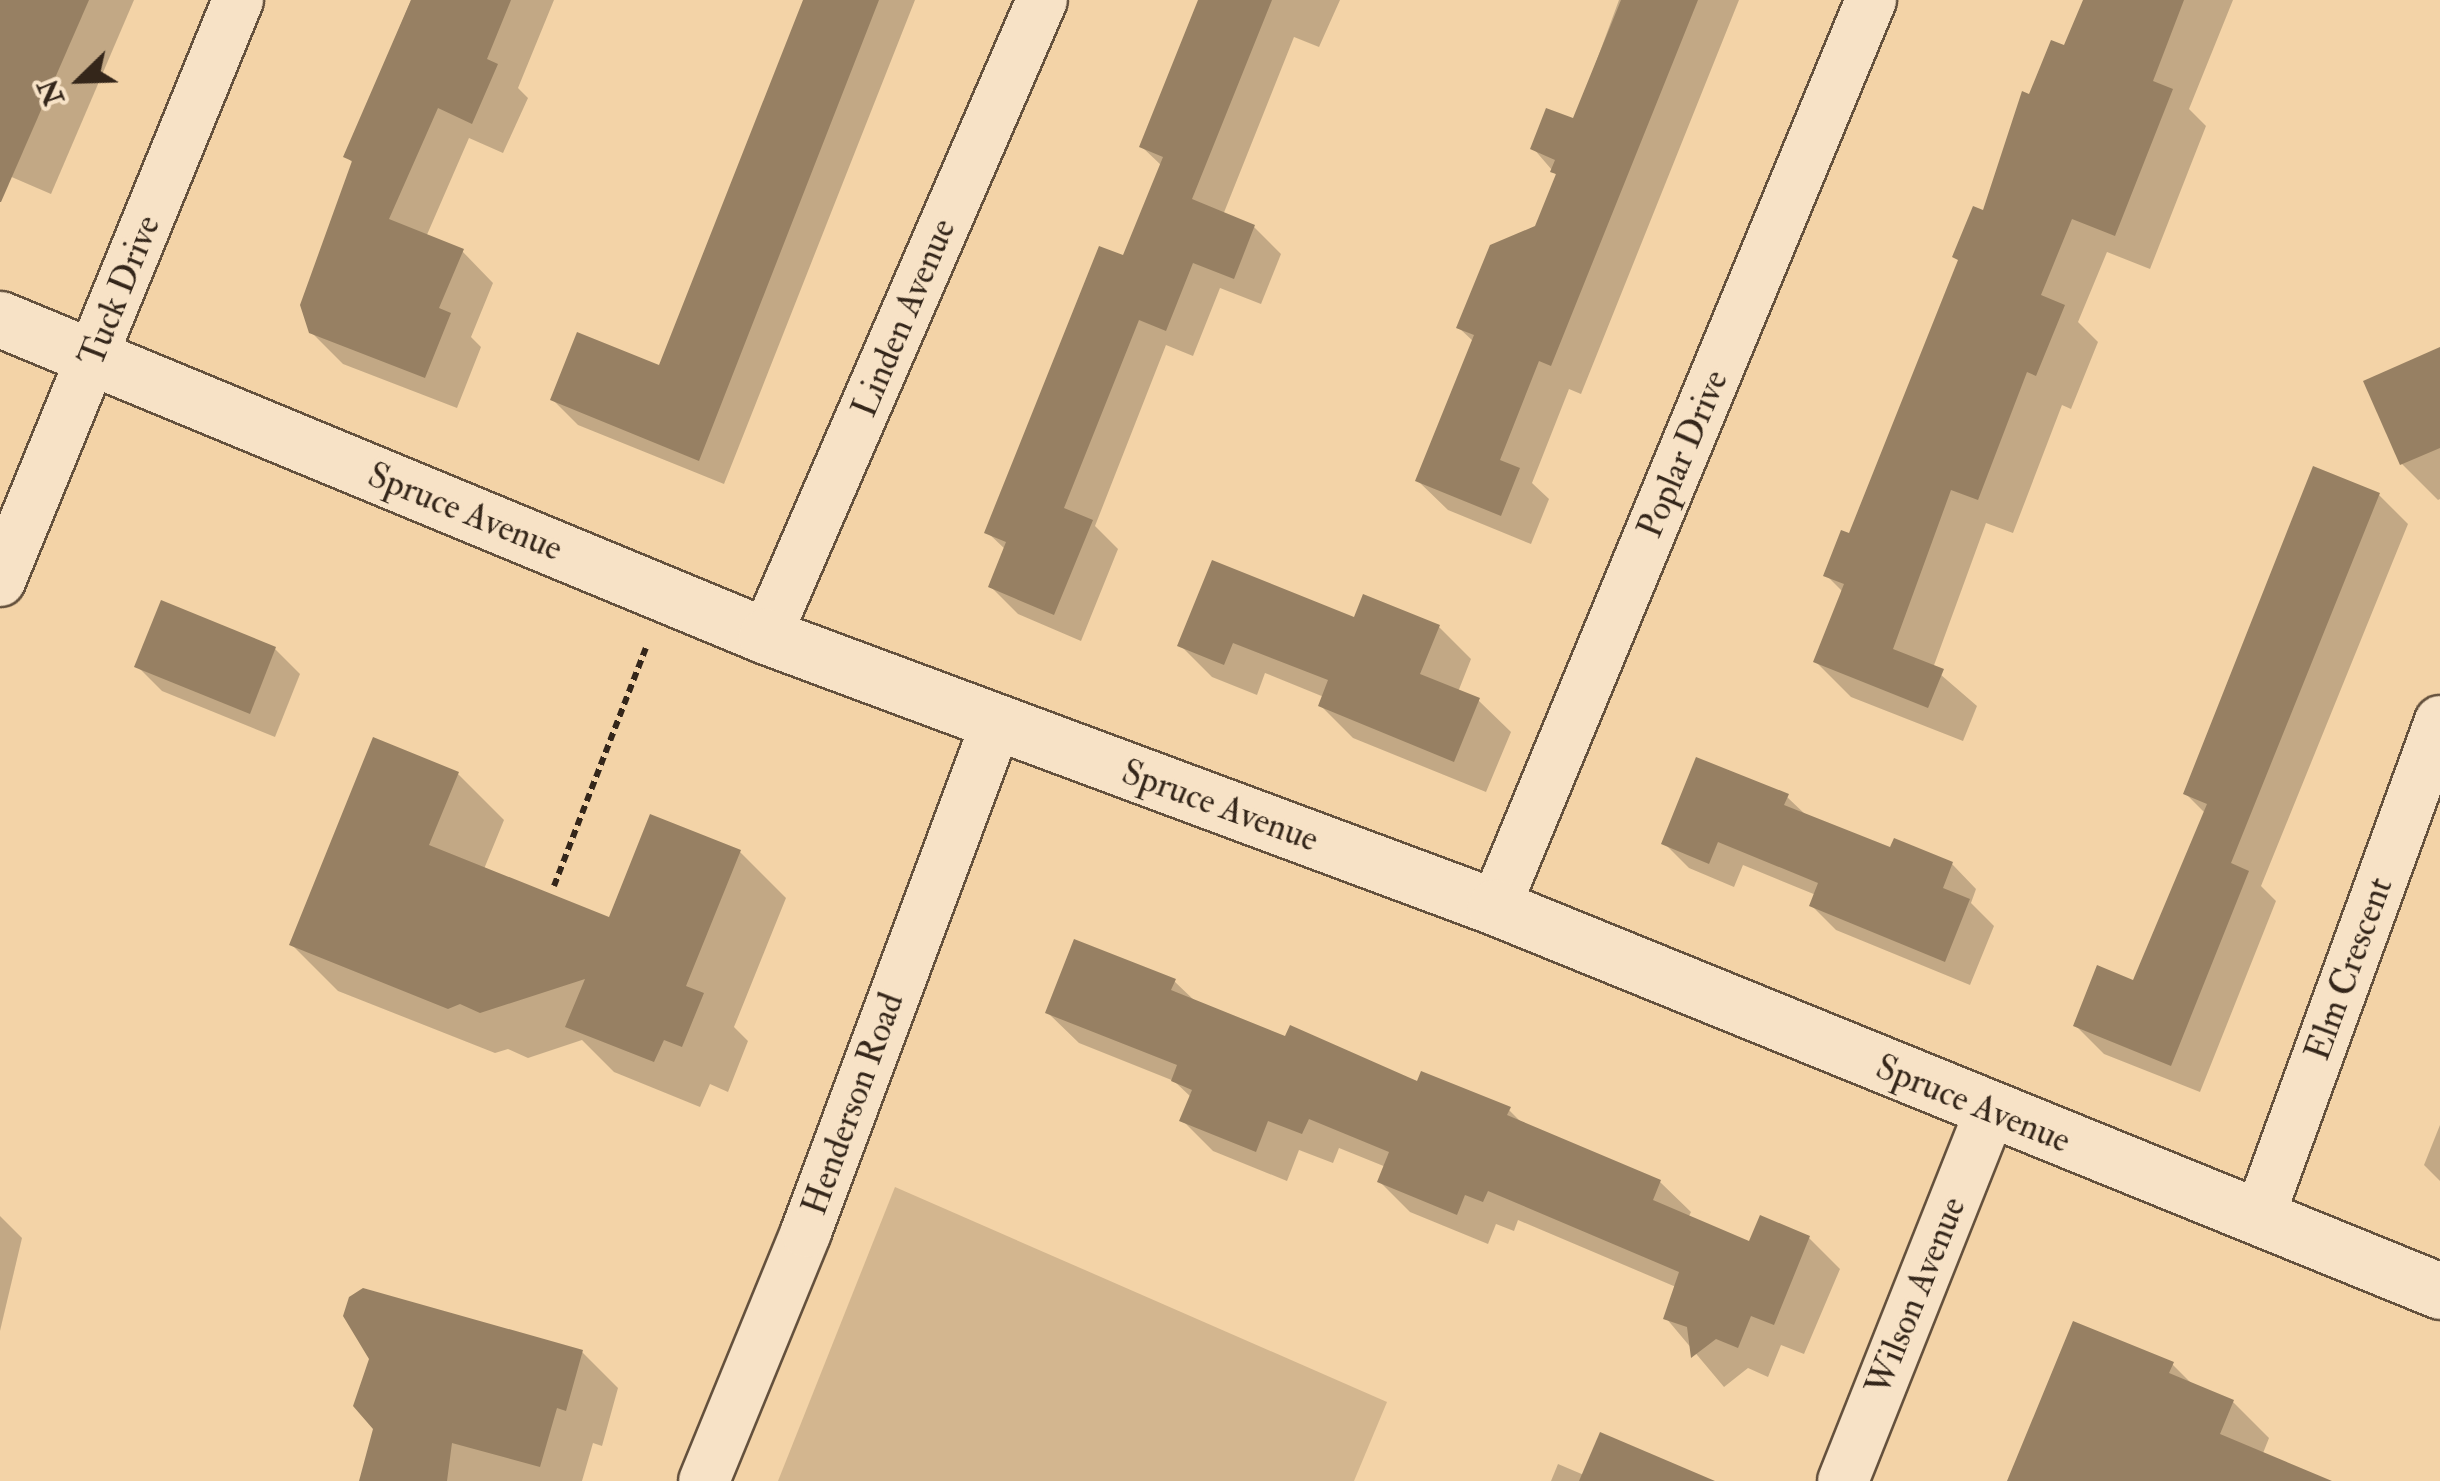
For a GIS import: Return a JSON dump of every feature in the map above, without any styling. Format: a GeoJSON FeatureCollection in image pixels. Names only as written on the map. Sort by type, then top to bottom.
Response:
{"type":"FeatureCollection","features":[{"type":"Feature","properties":{"kind":"street","name":"Tuck Drive"},"geometry":{"type":"LineString","coordinates":[[0,581],[238,0]]}},
{"type":"Feature","properties":{"kind":"street","name":"Linden Avenue"},"geometry":{"type":"LineString","coordinates":[[766,636],[1042,0]]}},
{"type":"Feature","properties":{"kind":"street","name":"Poplar Drive"},"geometry":{"type":"LineString","coordinates":[[1494,907],[1870,0]]}},
{"type":"Feature","properties":{"kind":"street","name":"Spruce Avenue"},"geometry":{"type":"LineString","coordinates":[[0,319],[766,636],[1494,907],[1990,1112],[2440,1291]]}},
{"type":"Feature","properties":{"kind":"street","name":"Elm Crescent"},"geometry":{"type":"LineString","coordinates":[[2259,1217],[2440,722]]}},
{"type":"Feature","properties":{"kind":"street","name":"Henderson Road"},"geometry":{"type":"LineString","coordinates":[[704,1481],[806,1232],[996,724]]}},
{"type":"Feature","properties":{"kind":"street","name":"Wilson Avenue"},"geometry":{"type":"LineString","coordinates":[[1843,1481],[1990,1112]]}},
{"type":"Feature","properties":{"kind":"path"},"geometry":{"type":"LineString","coordinates":[[554,886],[646,648]]}},
{"type":"Feature","properties":{"kind":"shaded area"},"geometry":{"type":"Polygon","coordinates":[[[895,1187],[1387,1402],[1354,1481],[778,1481],[895,1187]]]}},
{"type":"Feature","properties":{"kind":"building"},"geometry":{"type":"Polygon","coordinates":[[[0,0],[89,0],[1,202],[0,202],[0,0]]]}},
{"type":"Feature","properties":{"kind":"building"},"geometry":{"type":"Polygon","coordinates":[[[411,0],[511,0],[487,59],[498,64],[472,124],[438,108],[389,219],[464,249],[439,308],[451,313],[425,378],[309,333],[300,305],[352,161],[343,157],[411,0]]]}},
{"type":"Feature","properties":{"kind":"building"},"geometry":{"type":"Polygon","coordinates":[[[803,0],[879,0],[699,461],[550,400],[577,332],[659,365],[803,0]]]}},
{"type":"Feature","properties":{"kind":"building"},"geometry":{"type":"Polygon","coordinates":[[[1198,0],[1272,0],[1192,199],[1255,225],[1234,279],[1193,263],[1166,331],[1139,320],[1064,508],[1093,520],[1054,615],[988,587],[1006,542],[984,533],[1099,246],[1123,255],[1163,157],[1139,147],[1198,0]]]}},
{"type":"Feature","properties":{"kind":"building"},"geometry":{"type":"Polygon","coordinates":[[[1621,0],[1698,0],[1551,366],[1539,361],[1500,460],[1520,468],[1501,516],[1415,481],[1474,335],[1456,328],[1490,245],[1535,226],[1556,174],[1550,172],[1555,160],[1530,149],[1546,108],[1573,118],[1621,0]]]}},
{"type":"Feature","properties":{"kind":"building"},"geometry":{"type":"Polygon","coordinates":[[[2083,0],[2184,0],[2153,81],[2173,89],[2115,236],[2072,219],[2041,295],[2065,305],[2036,376],[2027,372],[1978,500],[1951,490],[1893,649],[1944,669],[1928,708],[1813,662],[1844,584],[1823,576],[1841,530],[1849,533],[1958,260],[1952,257],[1973,206],[1983,210],[2022,91],[2029,94],[2051,40],[2064,45],[2083,0]]]}},
{"type":"Feature","properties":{"kind":"building"},"geometry":{"type":"Polygon","coordinates":[[[2440,347],[2440,448],[2400,465],[2363,381],[2440,347]]]}},
{"type":"Feature","properties":{"kind":"building"},"geometry":{"type":"Polygon","coordinates":[[[2313,466],[2380,493],[2231,863],[2249,871],[2171,1066],[2073,1026],[2097,965],[2133,980],[2207,804],[2183,794],[2313,466]]]}},
{"type":"Feature","properties":{"kind":"building"},"geometry":{"type":"Polygon","coordinates":[[[1212,560],[1354,617],[1363,594],[1440,625],[1420,674],[1480,698],[1454,762],[1318,706],[1328,680],[1233,643],[1224,665],[1177,646],[1212,560]]]}},
{"type":"Feature","properties":{"kind":"building"},"geometry":{"type":"Polygon","coordinates":[[[161,600],[276,647],[250,714],[134,667],[161,600]]]}},
{"type":"Feature","properties":{"kind":"building"},"geometry":{"type":"Polygon","coordinates":[[[373,737],[459,772],[429,845],[609,917],[650,814],[741,850],[686,986],[704,993],[682,1047],[664,1040],[654,1062],[565,1027],[585,979],[480,1013],[460,1004],[448,1009],[289,945],[373,737]]]}},
{"type":"Feature","properties":{"kind":"building"},"geometry":{"type":"Polygon","coordinates":[[[1696,757],[1789,794],[1784,805],[1890,847],[1894,838],[1953,862],[1943,888],[1970,899],[1945,962],[1809,906],[1818,883],[1718,842],[1709,864],[1661,844],[1696,757]]]}},
{"type":"Feature","properties":{"kind":"building"},"geometry":{"type":"Polygon","coordinates":[[[1074,939],[1176,979],[1171,990],[1285,1036],[1290,1025],[1417,1081],[1421,1071],[1511,1107],[1507,1115],[1661,1180],[1653,1200],[1749,1241],[1760,1215],[1810,1236],[1774,1325],[1751,1316],[1738,1348],[1716,1339],[1691,1358],[1687,1327],[1663,1319],[1679,1272],[1488,1191],[1483,1202],[1465,1195],[1457,1215],[1377,1182],[1389,1152],[1309,1119],[1302,1134],[1268,1121],[1256,1152],[1179,1121],[1192,1090],[1171,1081],[1177,1065],[1045,1013],[1074,939]]]}},
{"type":"Feature","properties":{"kind":"building"},"geometry":{"type":"Polygon","coordinates":[[[363,1288],[583,1350],[566,1411],[557,1408],[540,1467],[452,1443],[447,1481],[359,1481],[373,1429],[353,1406],[369,1359],[343,1316],[349,1297],[363,1288]]]}},
{"type":"Feature","properties":{"kind":"building"},"geometry":{"type":"Polygon","coordinates":[[[2073,1321],[2174,1362],[2169,1373],[2234,1400],[2220,1434],[2332,1481],[2007,1481],[2073,1321]]]}},
{"type":"Feature","properties":{"kind":"building"},"geometry":{"type":"Polygon","coordinates":[[[1600,1432],[1715,1481],[1579,1481],[1600,1432]]]}}]}
